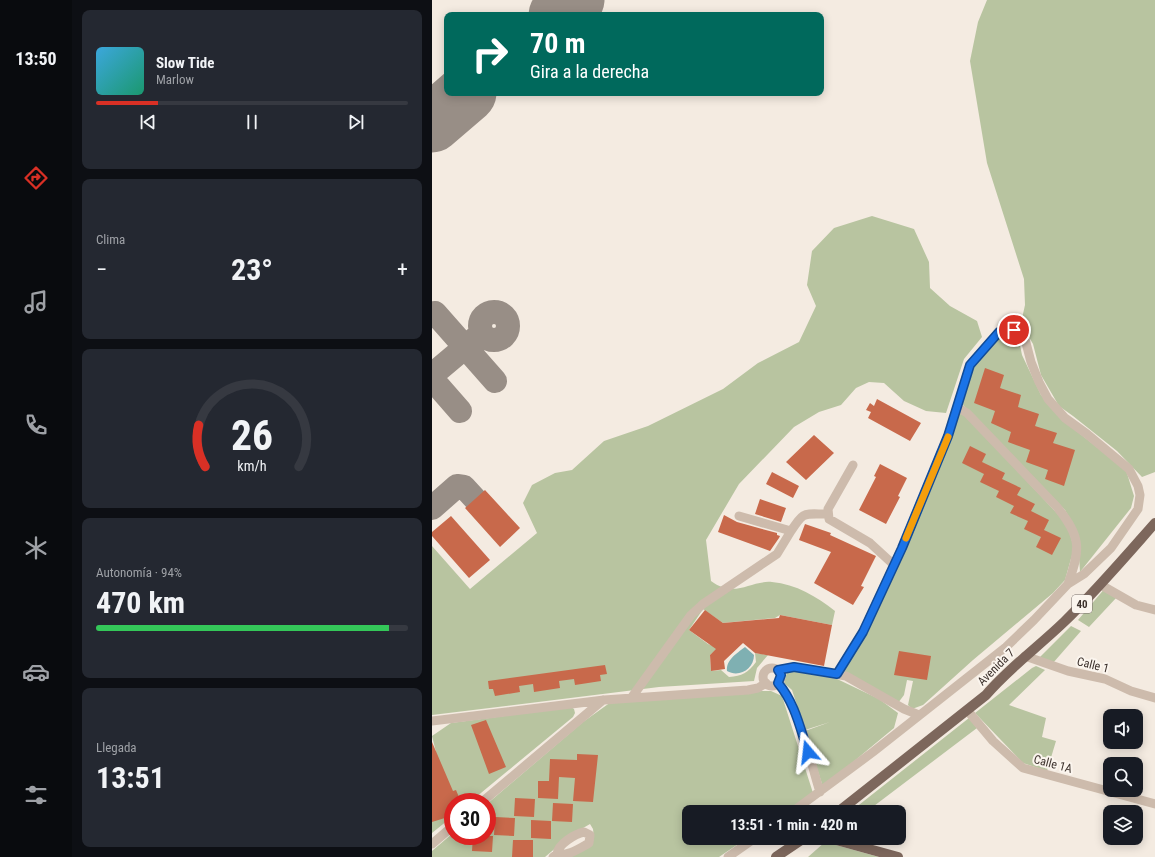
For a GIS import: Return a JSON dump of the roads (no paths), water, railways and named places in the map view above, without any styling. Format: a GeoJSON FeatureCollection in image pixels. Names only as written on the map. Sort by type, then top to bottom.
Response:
{"type":"FeatureCollection","features":[{"type":"Feature","properties":{"kind":"main road","name":"Avenida 7"},"geometry":{"type":"LineString","coordinates":[[847,805],[986,695],[1002,677],[1065,621],[1101,584],[1155,523]]}},
{"type":"Feature","properties":{"kind":"main road"},"geometry":{"type":"LineString","coordinates":[[776,857],[794,845]]}},
{"type":"Feature","properties":{"kind":"main road"},"geometry":{"type":"LineString","coordinates":[[854,845],[898,857]]}},
{"type":"Feature","properties":{"kind":"street"},"geometry":{"type":"LineString","coordinates":[[802,805],[873,752],[1006,647],[1068,584],[1084,574],[1111,548],[1138,509],[1140,495],[1138,486],[1129,469],[1065,418],[1048,399],[1031,362],[1025,339],[1020,333],[1008,329],[999,332],[970,365],[957,407],[932,476],[894,565],[863,632],[837,674]]}},
{"type":"Feature","properties":{"kind":"street"},"geometry":{"type":"LineString","coordinates":[[957,407],[972,418],[1071,523],[1078,548],[1068,584]]}},
{"type":"Feature","properties":{"kind":"street"},"geometry":{"type":"LineString","coordinates":[[853,465],[833,499],[827,514],[829,520],[870,543],[894,565]]}},
{"type":"Feature","properties":{"kind":"street"},"geometry":{"type":"LineString","coordinates":[[632,697],[691,615],[703,604],[777,554],[801,516],[805,514],[827,514]]}},
{"type":"Feature","properties":{"kind":"street"},"geometry":{"type":"LineString","coordinates":[[739,516],[791,531]]}},
{"type":"Feature","properties":{"kind":"street"},"geometry":{"type":"LineString","coordinates":[[1101,584],[1136,605],[1155,610]]}},
{"type":"Feature","properties":{"kind":"street","name":"Calle 1"},"geometry":{"type":"LineString","coordinates":[[1025,656],[1068,671],[1105,679],[1155,698]]}},
{"type":"Feature","properties":{"kind":"street"},"geometry":{"type":"LineString","coordinates":[[778,670],[781,675],[778,683],[771,686],[766,683],[763,675],[766,670],[773,668],[778,670],[794,667],[837,674],[846,676],[904,709],[919,715]]}},
{"type":"Feature","properties":{"kind":"street"},"geometry":{"type":"LineString","coordinates":[[432,721],[632,697],[748,690],[758,688],[766,683]]}},
{"type":"Feature","properties":{"kind":"street"},"geometry":{"type":"LineString","coordinates":[[778,683],[786,693],[796,713],[820,792]]}},
{"type":"Feature","properties":{"kind":"street"},"geometry":{"type":"LineString","coordinates":[[493,793],[604,700]]}},
{"type":"Feature","properties":{"kind":"street","name":"Calle 1A"},"geometry":{"type":"LineString","coordinates":[[967,710],[994,741],[1023,768],[1155,804]]}},
{"type":"Feature","properties":{"kind":"street"},"geometry":{"type":"LineString","coordinates":[[432,844],[444,834]]}},
{"type":"Feature","properties":{"kind":"street"},"geometry":{"type":"LineString","coordinates":[[728,857],[745,845]]}},
{"type":"Feature","properties":{"kind":"water"},"geometry":{"type":"Polygon","coordinates":[[[745,647],[754,655],[749,668],[741,673],[732,673],[727,671],[730,660],[745,647]]]}}]}
